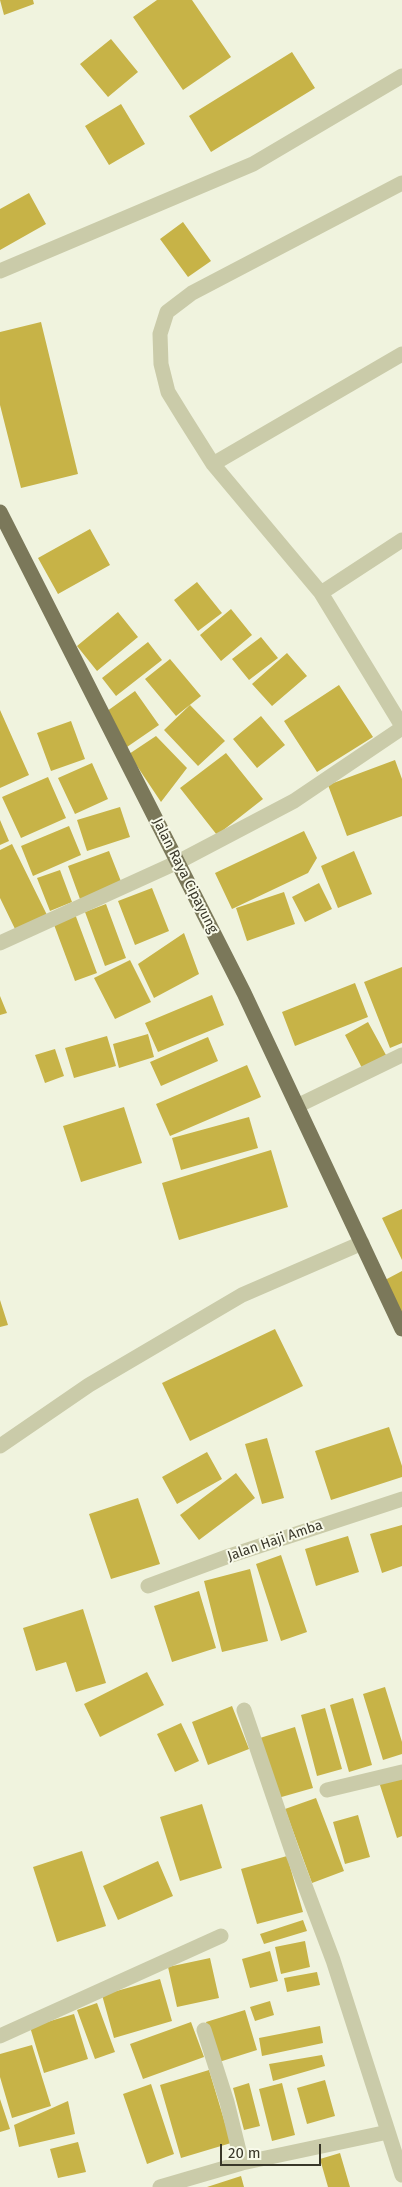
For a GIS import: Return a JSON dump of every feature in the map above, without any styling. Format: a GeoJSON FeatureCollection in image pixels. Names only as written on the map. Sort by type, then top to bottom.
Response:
{"type":"FeatureCollection","features":[{"type":"Feature","properties":{"kind":"main road","name":"Jalan Raya Cipayung"},"geometry":{"type":"LineString","coordinates":[[2,521],[178,862],[297,1106],[402,1329]]}},
{"type":"Feature","properties":{"kind":"street"},"geometry":{"type":"LineString","coordinates":[[0,271],[253,164],[402,76]]}},
{"type":"Feature","properties":{"kind":"street"},"geometry":{"type":"LineString","coordinates":[[0,943],[178,862],[294,801],[402,727],[321,593],[213,464],[168,392],[161,364],[160,334],[167,312],[192,293],[402,183]]}},
{"type":"Feature","properties":{"kind":"street"},"geometry":{"type":"LineString","coordinates":[[213,464],[402,354]]}},
{"type":"Feature","properties":{"kind":"street"},"geometry":{"type":"LineString","coordinates":[[321,593],[402,540]]}},
{"type":"Feature","properties":{"kind":"street"},"geometry":{"type":"LineString","coordinates":[[297,1106],[402,1055]]}},
{"type":"Feature","properties":{"kind":"street"},"geometry":{"type":"LineString","coordinates":[[0,1446],[89,1385],[242,1295],[362,1243]]}},
{"type":"Feature","properties":{"kind":"street","name":"Jalan Haji Amba"},"geometry":{"type":"LineString","coordinates":[[148,1586],[230,1556],[402,1499]]}},
{"type":"Feature","properties":{"kind":"street"},"geometry":{"type":"LineString","coordinates":[[244,1710],[293,1854],[334,1960],[402,2175]]}},
{"type":"Feature","properties":{"kind":"street"},"geometry":{"type":"LineString","coordinates":[[327,1790],[402,1772]]}},
{"type":"Feature","properties":{"kind":"street"},"geometry":{"type":"LineString","coordinates":[[0,2036],[221,1936]]}},
{"type":"Feature","properties":{"kind":"street"},"geometry":{"type":"LineString","coordinates":[[204,2030],[227,2102],[242,2163]]}},
{"type":"Feature","properties":{"kind":"street"},"geometry":{"type":"LineString","coordinates":[[166,2186],[242,2163],[388,2132]]}},
{"type":"Feature","properties":{"kind":"building"},"geometry":{"type":"Polygon","coordinates":[[[0,0],[33,0],[34,4],[4,15],[0,0]]]}},
{"type":"Feature","properties":{"kind":"building"},"geometry":{"type":"Polygon","coordinates":[[[157,0],[192,0],[231,57],[183,90],[133,17],[157,0]]]}},
{"type":"Feature","properties":{"kind":"building"},"geometry":{"type":"Polygon","coordinates":[[[111,39],[138,72],[108,97],[80,64],[111,39]]]}},
{"type":"Feature","properties":{"kind":"building"},"geometry":{"type":"Polygon","coordinates":[[[292,52],[315,88],[211,152],[189,116],[292,52]]]}},
{"type":"Feature","properties":{"kind":"building"},"geometry":{"type":"Polygon","coordinates":[[[121,104],[145,144],[109,165],[85,126],[121,104]]]}},
{"type":"Feature","properties":{"kind":"building"},"geometry":{"type":"Polygon","coordinates":[[[29,193],[46,224],[0,250],[0,209],[29,193]]]}},
{"type":"Feature","properties":{"kind":"building"},"geometry":{"type":"Polygon","coordinates":[[[183,222],[211,261],[188,277],[160,239],[183,222]]]}},
{"type":"Feature","properties":{"kind":"building"},"geometry":{"type":"Polygon","coordinates":[[[41,322],[78,474],[21,488],[0,405],[0,332],[41,322]]]}},
{"type":"Feature","properties":{"kind":"building"},"geometry":{"type":"Polygon","coordinates":[[[90,529],[110,565],[58,594],[38,558],[90,529]]]}},
{"type":"Feature","properties":{"kind":"building"},"geometry":{"type":"Polygon","coordinates":[[[197,582],[222,613],[198,631],[174,600],[197,582]]]}},
{"type":"Feature","properties":{"kind":"building"},"geometry":{"type":"Polygon","coordinates":[[[231,609],[252,635],[221,661],[200,635],[231,609]]]}},
{"type":"Feature","properties":{"kind":"building"},"geometry":{"type":"Polygon","coordinates":[[[118,612],[138,637],[97,671],[77,646],[118,612]]]}},
{"type":"Feature","properties":{"kind":"building"},"geometry":{"type":"Polygon","coordinates":[[[261,637],[278,658],[249,680],[232,659],[261,637]]]}},
{"type":"Feature","properties":{"kind":"building"},"geometry":{"type":"Polygon","coordinates":[[[148,642],[162,660],[116,696],[102,678],[148,642]]]}},
{"type":"Feature","properties":{"kind":"building"},"geometry":{"type":"Polygon","coordinates":[[[287,653],[307,676],[272,706],[252,684],[287,653]]]}},
{"type":"Feature","properties":{"kind":"building"},"geometry":{"type":"Polygon","coordinates":[[[170,659],[201,696],[176,716],[145,679],[170,659]]]}},
{"type":"Feature","properties":{"kind":"building"},"geometry":{"type":"Polygon","coordinates":[[[339,685],[373,737],[317,772],[284,721],[339,685]]]}},
{"type":"Feature","properties":{"kind":"building"},"geometry":{"type":"Polygon","coordinates":[[[135,691],[159,725],[127,747],[103,714],[135,691]]]}},
{"type":"Feature","properties":{"kind":"building"},"geometry":{"type":"Polygon","coordinates":[[[190,705],[225,741],[198,766],[164,730],[190,705]]]}},
{"type":"Feature","properties":{"kind":"building"},"geometry":{"type":"Polygon","coordinates":[[[0,710],[29,775],[0,788],[0,710]]]}},
{"type":"Feature","properties":{"kind":"building"},"geometry":{"type":"Polygon","coordinates":[[[261,716],[285,745],[257,768],[233,739],[261,716]]]}},
{"type":"Feature","properties":{"kind":"building"},"geometry":{"type":"Polygon","coordinates":[[[71,721],[85,759],[51,771],[37,733],[71,721]]]}},
{"type":"Feature","properties":{"kind":"building"},"geometry":{"type":"Polygon","coordinates":[[[156,736],[187,768],[161,802],[129,754],[156,736]]]}},
{"type":"Feature","properties":{"kind":"building"},"geometry":{"type":"Polygon","coordinates":[[[226,753],[263,799],[217,835],[180,788],[226,753]]]}},
{"type":"Feature","properties":{"kind":"building"},"geometry":{"type":"Polygon","coordinates":[[[395,760],[402,779],[402,816],[347,836],[328,785],[395,760]]]}},
{"type":"Feature","properties":{"kind":"building"},"geometry":{"type":"Polygon","coordinates":[[[92,763],[108,799],[75,814],[58,778],[92,763]]]}},
{"type":"Feature","properties":{"kind":"building"},"geometry":{"type":"Polygon","coordinates":[[[48,777],[66,818],[21,838],[2,797],[48,777]]]}},
{"type":"Feature","properties":{"kind":"building"},"geometry":{"type":"Polygon","coordinates":[[[120,807],[130,837],[87,851],[77,820],[120,807]]]}},
{"type":"Feature","properties":{"kind":"building"},"geometry":{"type":"Polygon","coordinates":[[[0,820],[9,841],[0,845],[0,820]]]}},
{"type":"Feature","properties":{"kind":"building"},"geometry":{"type":"Polygon","coordinates":[[[69,826],[81,855],[33,876],[21,846],[69,826]]]}},
{"type":"Feature","properties":{"kind":"building"},"geometry":{"type":"Polygon","coordinates":[[[304,831],[317,858],[308,873],[232,909],[215,873],[304,831]]]}},
{"type":"Feature","properties":{"kind":"building"},"geometry":{"type":"Polygon","coordinates":[[[12,844],[47,915],[16,931],[0,898],[0,850],[12,844]]]}},
{"type":"Feature","properties":{"kind":"building"},"geometry":{"type":"Polygon","coordinates":[[[109,851],[122,884],[80,899],[68,866],[109,851]]]}},
{"type":"Feature","properties":{"kind":"building"},"geometry":{"type":"Polygon","coordinates":[[[354,851],[372,894],[338,908],[321,866],[354,851]]]}},
{"type":"Feature","properties":{"kind":"building"},"geometry":{"type":"Polygon","coordinates":[[[60,870],[72,902],[50,911],[37,878],[60,870]]]}},
{"type":"Feature","properties":{"kind":"building"},"geometry":{"type":"Polygon","coordinates":[[[319,883],[332,909],[305,922],[292,897],[319,883]]]}},
{"type":"Feature","properties":{"kind":"building"},"geometry":{"type":"Polygon","coordinates":[[[152,888],[169,931],[135,945],[118,901],[152,888]]]}},
{"type":"Feature","properties":{"kind":"building"},"geometry":{"type":"Polygon","coordinates":[[[284,892],[295,924],[247,941],[236,908],[284,892]]]}},
{"type":"Feature","properties":{"kind":"building"},"geometry":{"type":"Polygon","coordinates":[[[106,904],[126,958],[105,966],[85,912],[106,904]]]}},
{"type":"Feature","properties":{"kind":"building"},"geometry":{"type":"Polygon","coordinates":[[[75,914],[97,973],[75,981],[53,922],[75,914]]]}},
{"type":"Feature","properties":{"kind":"building"},"geometry":{"type":"Polygon","coordinates":[[[184,933],[199,974],[154,998],[138,964],[184,933]]]}},
{"type":"Feature","properties":{"kind":"building"},"geometry":{"type":"Polygon","coordinates":[[[130,960],[151,1002],[115,1019],[94,978],[130,960]]]}},
{"type":"Feature","properties":{"kind":"building"},"geometry":{"type":"Polygon","coordinates":[[[402,967],[402,1043],[390,1048],[364,982],[402,967]]]}},
{"type":"Feature","properties":{"kind":"building"},"geometry":{"type":"Polygon","coordinates":[[[355,983],[368,1017],[295,1046],[282,1012],[355,983]]]}},
{"type":"Feature","properties":{"kind":"building"},"geometry":{"type":"Polygon","coordinates":[[[212,995],[224,1025],[158,1052],[145,1023],[212,995]]]}},
{"type":"Feature","properties":{"kind":"building"},"geometry":{"type":"Polygon","coordinates":[[[0,996],[7,1013],[0,1015],[0,996]]]}},
{"type":"Feature","properties":{"kind":"building"},"geometry":{"type":"Polygon","coordinates":[[[368,1022],[386,1055],[362,1068],[345,1035],[368,1022]]]}},
{"type":"Feature","properties":{"kind":"building"},"geometry":{"type":"Polygon","coordinates":[[[148,1034],[154,1057],[119,1068],[113,1044],[148,1034]]]}},
{"type":"Feature","properties":{"kind":"building"},"geometry":{"type":"Polygon","coordinates":[[[107,1036],[116,1066],[74,1078],[65,1048],[107,1036]]]}},
{"type":"Feature","properties":{"kind":"building"},"geometry":{"type":"Polygon","coordinates":[[[208,1037],[218,1061],[161,1086],[150,1062],[208,1037]]]}},
{"type":"Feature","properties":{"kind":"building"},"geometry":{"type":"Polygon","coordinates":[[[55,1049],[64,1076],[45,1083],[35,1055],[55,1049]]]}},
{"type":"Feature","properties":{"kind":"building"},"geometry":{"type":"Polygon","coordinates":[[[247,1065],[261,1097],[170,1136],[156,1104],[247,1065]]]}},
{"type":"Feature","properties":{"kind":"building"},"geometry":{"type":"Polygon","coordinates":[[[124,1107],[142,1163],[81,1182],[63,1126],[124,1107]]]}},
{"type":"Feature","properties":{"kind":"building"},"geometry":{"type":"Polygon","coordinates":[[[249,1117],[258,1148],[181,1170],[172,1138],[249,1117]]]}},
{"type":"Feature","properties":{"kind":"building"},"geometry":{"type":"Polygon","coordinates":[[[271,1150],[288,1207],[179,1240],[162,1183],[271,1150]]]}},
{"type":"Feature","properties":{"kind":"building"},"geometry":{"type":"Polygon","coordinates":[[[402,1209],[402,1260],[382,1218],[402,1209]]]}},
{"type":"Feature","properties":{"kind":"building"},"geometry":{"type":"Polygon","coordinates":[[[402,1271],[402,1318],[385,1280],[402,1271]]]}},
{"type":"Feature","properties":{"kind":"building"},"geometry":{"type":"Polygon","coordinates":[[[0,1300],[8,1325],[0,1327],[0,1300]]]}},
{"type":"Feature","properties":{"kind":"building"},"geometry":{"type":"Polygon","coordinates":[[[275,1329],[303,1386],[190,1441],[162,1383],[275,1329]]]}},
{"type":"Feature","properties":{"kind":"building"},"geometry":{"type":"Polygon","coordinates":[[[389,1427],[402,1466],[402,1477],[331,1500],[315,1451],[389,1427]]]}},
{"type":"Feature","properties":{"kind":"building"},"geometry":{"type":"Polygon","coordinates":[[[267,1438],[284,1498],[262,1504],[245,1444],[267,1438]]]}},
{"type":"Feature","properties":{"kind":"building"},"geometry":{"type":"Polygon","coordinates":[[[207,1452],[222,1479],[177,1504],[162,1477],[207,1452]]]}},
{"type":"Feature","properties":{"kind":"building"},"geometry":{"type":"Polygon","coordinates":[[[236,1473],[255,1498],[199,1540],[180,1515],[236,1473]]]}},
{"type":"Feature","properties":{"kind":"building"},"geometry":{"type":"Polygon","coordinates":[[[138,1498],[160,1564],[111,1579],[89,1514],[138,1498]]]}},
{"type":"Feature","properties":{"kind":"building"},"geometry":{"type":"Polygon","coordinates":[[[402,1525],[402,1566],[382,1573],[370,1534],[402,1525]]]}},
{"type":"Feature","properties":{"kind":"building"},"geometry":{"type":"Polygon","coordinates":[[[348,1536],[359,1572],[316,1586],[305,1549],[348,1536]]]}},
{"type":"Feature","properties":{"kind":"building"},"geometry":{"type":"Polygon","coordinates":[[[281,1555],[307,1632],[281,1641],[256,1564],[281,1555]]]}},
{"type":"Feature","properties":{"kind":"building"},"geometry":{"type":"Polygon","coordinates":[[[250,1569],[268,1641],[222,1652],[204,1581],[250,1569]]]}},
{"type":"Feature","properties":{"kind":"building"},"geometry":{"type":"Polygon","coordinates":[[[199,1591],[216,1648],[172,1662],[154,1606],[199,1591]]]}},
{"type":"Feature","properties":{"kind":"building"},"geometry":{"type":"Polygon","coordinates":[[[83,1609],[106,1683],[76,1692],[66,1662],[36,1671],[23,1628],[83,1609]]]}},
{"type":"Feature","properties":{"kind":"building"},"geometry":{"type":"Polygon","coordinates":[[[147,1672],[164,1705],[100,1737],[84,1704],[147,1672]]]}},
{"type":"Feature","properties":{"kind":"building"},"geometry":{"type":"Polygon","coordinates":[[[385,1687],[402,1742],[402,1754],[383,1760],[363,1694],[385,1687]]]}},
{"type":"Feature","properties":{"kind":"building"},"geometry":{"type":"Polygon","coordinates":[[[353,1698],[372,1765],[349,1772],[330,1705],[353,1698]]]}},
{"type":"Feature","properties":{"kind":"building"},"geometry":{"type":"Polygon","coordinates":[[[232,1706],[249,1749],[208,1765],[192,1722],[232,1706]]]}},
{"type":"Feature","properties":{"kind":"building"},"geometry":{"type":"Polygon","coordinates":[[[325,1708],[342,1769],[317,1776],[301,1715],[325,1708]]]}},
{"type":"Feature","properties":{"kind":"building"},"geometry":{"type":"Polygon","coordinates":[[[181,1723],[199,1761],[175,1772],[157,1734],[181,1723]]]}},
{"type":"Feature","properties":{"kind":"building"},"geometry":{"type":"Polygon","coordinates":[[[295,1727],[313,1788],[278,1798],[260,1738],[295,1727]]]}},
{"type":"Feature","properties":{"kind":"building"},"geometry":{"type":"Polygon","coordinates":[[[402,1775],[402,1836],[397,1838],[379,1782],[402,1775]]]}},
{"type":"Feature","properties":{"kind":"building"},"geometry":{"type":"Polygon","coordinates":[[[316,1798],[344,1871],[312,1883],[285,1809],[316,1798]]]}},
{"type":"Feature","properties":{"kind":"building"},"geometry":{"type":"Polygon","coordinates":[[[202,1804],[222,1868],[180,1881],[160,1817],[202,1804]]]}},
{"type":"Feature","properties":{"kind":"building"},"geometry":{"type":"Polygon","coordinates":[[[358,1815],[370,1857],[345,1864],[333,1822],[358,1815]]]}},
{"type":"Feature","properties":{"kind":"building"},"geometry":{"type":"Polygon","coordinates":[[[82,1851],[106,1926],[57,1942],[33,1867],[82,1851]]]}},
{"type":"Feature","properties":{"kind":"building"},"geometry":{"type":"Polygon","coordinates":[[[287,1856],[303,1912],[257,1924],[241,1869],[287,1856]]]}},
{"type":"Feature","properties":{"kind":"building"},"geometry":{"type":"Polygon","coordinates":[[[158,1861],[173,1896],[118,1920],[103,1886],[158,1861]]]}},
{"type":"Feature","properties":{"kind":"building"},"geometry":{"type":"Polygon","coordinates":[[[303,1920],[307,1931],[264,1944],[260,1934],[303,1920]]]}},
{"type":"Feature","properties":{"kind":"building"},"geometry":{"type":"Polygon","coordinates":[[[305,1941],[310,1967],[281,1974],[275,1947],[305,1941]]]}},
{"type":"Feature","properties":{"kind":"building"},"geometry":{"type":"Polygon","coordinates":[[[270,1951],[278,1981],[250,1988],[242,1959],[270,1951]]]}},
{"type":"Feature","properties":{"kind":"building"},"geometry":{"type":"Polygon","coordinates":[[[210,1958],[219,1998],[177,2007],[168,1967],[210,1958]]]}},
{"type":"Feature","properties":{"kind":"building"},"geometry":{"type":"Polygon","coordinates":[[[317,1972],[320,1985],[287,1992],[284,1978],[317,1972]]]}},
{"type":"Feature","properties":{"kind":"building"},"geometry":{"type":"Polygon","coordinates":[[[160,1979],[172,2021],[114,2038],[102,1995],[160,1979]]]}},
{"type":"Feature","properties":{"kind":"building"},"geometry":{"type":"Polygon","coordinates":[[[270,2001],[274,2015],[255,2021],[250,2007],[270,2001]]]}},
{"type":"Feature","properties":{"kind":"building"},"geometry":{"type":"Polygon","coordinates":[[[97,2003],[115,2052],[95,2059],[77,2010],[97,2003]]]}},
{"type":"Feature","properties":{"kind":"building"},"geometry":{"type":"Polygon","coordinates":[[[245,2010],[257,2050],[219,2062],[206,2022],[245,2010]]]}},
{"type":"Feature","properties":{"kind":"building"},"geometry":{"type":"Polygon","coordinates":[[[74,2014],[88,2059],[44,2073],[30,2027],[74,2014]]]}},
{"type":"Feature","properties":{"kind":"building"},"geometry":{"type":"Polygon","coordinates":[[[191,2022],[204,2057],[143,2079],[130,2044],[191,2022]]]}},
{"type":"Feature","properties":{"kind":"building"},"geometry":{"type":"Polygon","coordinates":[[[320,2026],[323,2043],[262,2056],[259,2038],[320,2026]]]}},
{"type":"Feature","properties":{"kind":"building"},"geometry":{"type":"Polygon","coordinates":[[[32,2045],[51,2106],[12,2118],[0,2077],[0,2054],[32,2045]]]}},
{"type":"Feature","properties":{"kind":"building"},"geometry":{"type":"Polygon","coordinates":[[[322,2055],[325,2066],[273,2081],[269,2064],[322,2055]]]}},
{"type":"Feature","properties":{"kind":"building"},"geometry":{"type":"Polygon","coordinates":[[[209,2070],[231,2143],[181,2158],[160,2085],[209,2070]]]}},
{"type":"Feature","properties":{"kind":"building"},"geometry":{"type":"Polygon","coordinates":[[[325,2080],[335,2116],[307,2124],[297,2088],[325,2080]]]}},
{"type":"Feature","properties":{"kind":"building"},"geometry":{"type":"Polygon","coordinates":[[[249,2083],[260,2126],[244,2130],[233,2088],[249,2083]]]}},
{"type":"Feature","properties":{"kind":"building"},"geometry":{"type":"Polygon","coordinates":[[[282,2083],[295,2135],[272,2141],[259,2089],[282,2083]]]}},
{"type":"Feature","properties":{"kind":"building"},"geometry":{"type":"Polygon","coordinates":[[[151,2084],[174,2154],[147,2164],[123,2094],[151,2084]]]}},
{"type":"Feature","properties":{"kind":"building"},"geometry":{"type":"Polygon","coordinates":[[[0,2099],[10,2129],[0,2132],[0,2099]]]}},
{"type":"Feature","properties":{"kind":"building"},"geometry":{"type":"Polygon","coordinates":[[[68,2101],[75,2134],[19,2147],[14,2125],[68,2101]]]}},
{"type":"Feature","properties":{"kind":"building"},"geometry":{"type":"Polygon","coordinates":[[[78,2142],[86,2172],[58,2178],[50,2149],[78,2142]]]}},
{"type":"Feature","properties":{"kind":"building"},"geometry":{"type":"Polygon","coordinates":[[[340,2153],[350,2187],[328,2187],[320,2159],[340,2153]]]}},
{"type":"Feature","properties":{"kind":"building"},"geometry":{"type":"Polygon","coordinates":[[[241,2176],[244,2187],[207,2187],[241,2176]]]}}]}
